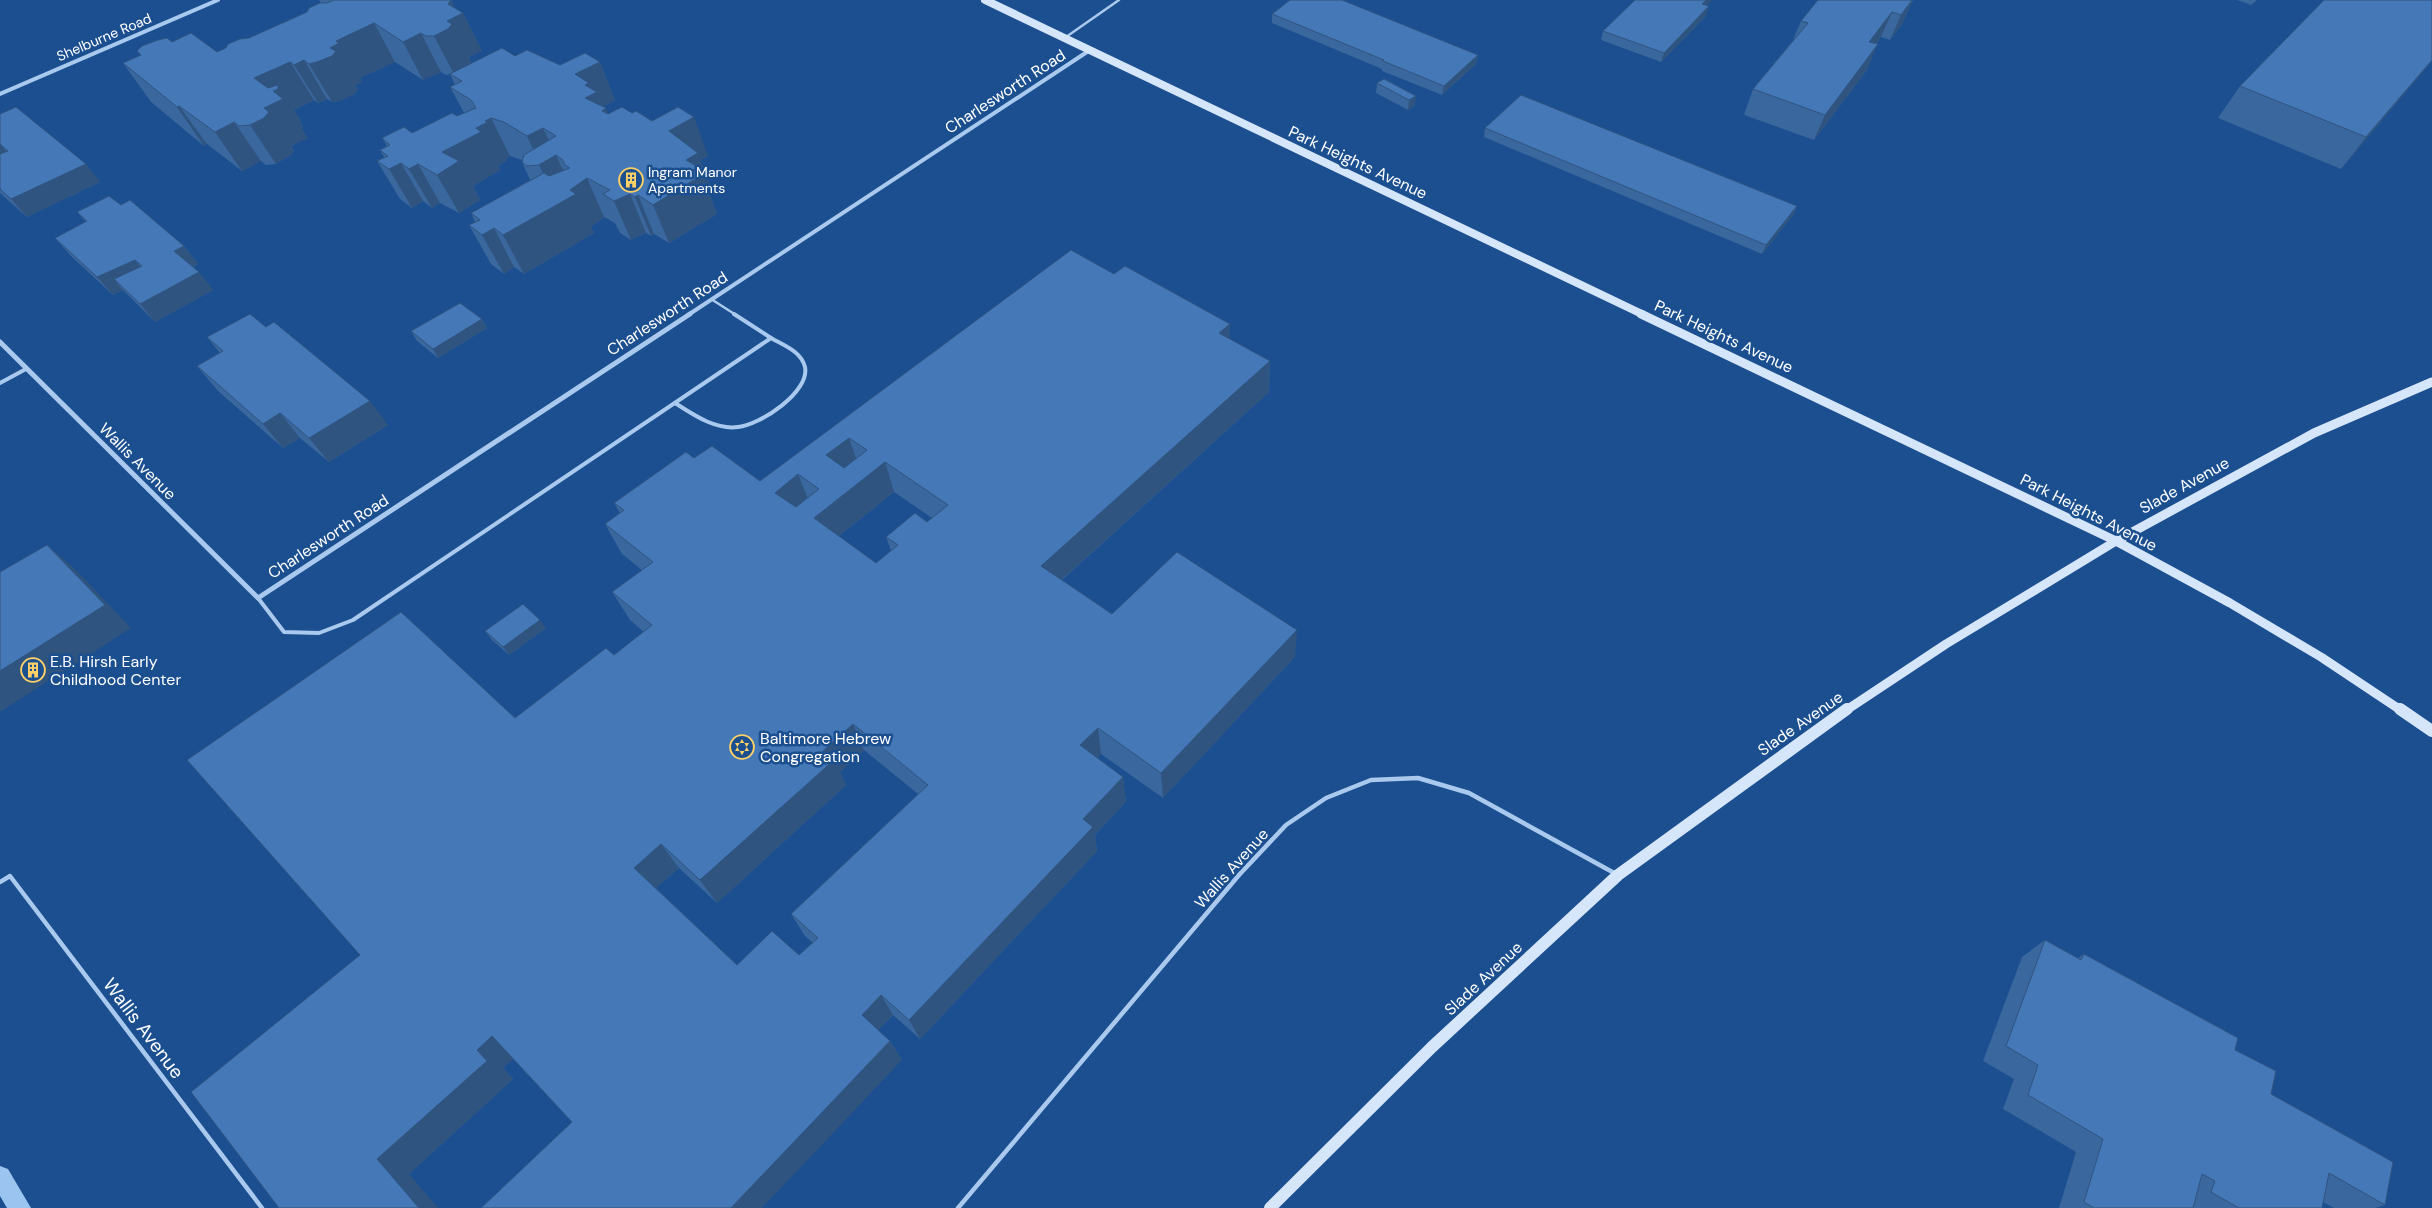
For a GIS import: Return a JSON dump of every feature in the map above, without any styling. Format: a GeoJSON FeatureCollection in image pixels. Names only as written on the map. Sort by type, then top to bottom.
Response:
{"type":"FeatureCollection","features":[{"type":"Feature","properties":{"kind":"main road","name":"Park Heights Avenue"},"geometry":{"type":"LineString","coordinates":[[985,0],[2116,541],[2230,603],[2313,652],[2432,731]]}},
{"type":"Feature","properties":{"kind":"main road","name":"Slade Avenue"},"geometry":{"type":"LineString","coordinates":[[1270,1208],[1432,1047],[1618,875],[1817,729],[1946,644],[2116,541],[2314,433],[2432,382]]}},
{"type":"Feature","properties":{"kind":"street","name":"Shelburne Road"},"geometry":{"type":"LineString","coordinates":[[0,94],[218,0]]}},
{"type":"Feature","properties":{"kind":"street","name":"Charlesworth Road"},"geometry":{"type":"LineString","coordinates":[[258,598],[1090,50]]}},
{"type":"Feature","properties":{"kind":"street","name":"Wallis Avenue"},"geometry":{"type":"LineString","coordinates":[[0,342],[258,598]]}},
{"type":"Feature","properties":{"kind":"lane"},"geometry":{"type":"LineString","coordinates":[[1065,38],[1120,0]]}},
{"type":"Feature","properties":{"kind":"lane"},"geometry":{"type":"LineString","coordinates":[[675,403],[704,422],[720,426],[740,427],[768,416],[800,388],[804,368],[800,357],[711,299]]}},
{"type":"Feature","properties":{"kind":"lane"},"geometry":{"type":"LineString","coordinates":[[258,598],[284,632],[305,635],[326,633],[361,615],[771,338]]}},
{"type":"Feature","properties":{"kind":"lane"},"geometry":{"type":"LineString","coordinates":[[0,383],[26,369]]}},
{"type":"Feature","properties":{"kind":"lane","name":"Wallis Avenue"},"geometry":{"type":"LineString","coordinates":[[958,1208],[1239,875],[1286,825],[1326,798],[1371,780],[1418,778],[1470,794],[1618,875]]}},
{"type":"Feature","properties":{"kind":"lane","name":"Wallis Avenue"},"geometry":{"type":"LineString","coordinates":[[0,882],[10,876],[262,1208]]}},
{"type":"Feature","properties":{"kind":"building"},"geometry":{"type":"Polygon","coordinates":[[[334,0],[451,0],[448,4],[463,13],[447,21],[452,24],[448,29],[434,36],[426,36],[421,33],[403,42],[374,23],[336,41],[339,43],[330,48],[336,51],[332,56],[309,64],[304,60],[294,65],[290,62],[254,78],[268,88],[278,85],[278,89],[273,91],[283,99],[264,108],[269,112],[264,118],[250,125],[239,126],[234,122],[215,132],[179,106],[177,107],[123,63],[141,55],[137,51],[142,46],[167,38],[172,42],[191,33],[217,52],[226,48],[228,44],[240,39],[249,38],[307,12],[309,8],[320,3],[334,0]]]}},
{"type":"Feature","properties":{"kind":"building"},"geometry":{"type":"Polygon","coordinates":[[[1290,0],[1342,0],[1478,55],[1444,86],[1272,14],[1290,0]]]}},
{"type":"Feature","properties":{"kind":"building"},"geometry":{"type":"Polygon","coordinates":[[[1635,0],[1706,0],[1702,4],[1709,6],[1664,53],[1603,31],[1635,0]]]}},
{"type":"Feature","properties":{"kind":"building"},"geometry":{"type":"Polygon","coordinates":[[[1818,0],[1912,0],[1901,15],[1892,12],[1869,42],[1878,44],[1825,115],[1753,89],[1808,23],[1801,21],[1818,0]]]}},
{"type":"Feature","properties":{"kind":"building"},"geometry":{"type":"Polygon","coordinates":[[[2324,0],[2432,0],[2432,60],[2366,137],[2240,86],[2324,0]]]}},
{"type":"Feature","properties":{"kind":"building"},"geometry":{"type":"Polygon","coordinates":[[[502,48],[515,56],[527,50],[560,65],[585,53],[600,62],[575,74],[589,83],[585,85],[597,92],[585,98],[606,108],[602,111],[608,114],[622,107],[632,113],[636,111],[652,121],[678,107],[694,117],[669,131],[698,153],[686,160],[698,167],[693,170],[702,175],[653,205],[638,195],[635,197],[630,194],[614,201],[603,194],[610,190],[587,178],[570,190],[576,194],[503,235],[494,228],[482,235],[469,225],[480,220],[471,213],[544,173],[549,176],[570,168],[556,155],[539,165],[527,166],[522,162],[524,155],[556,136],[543,128],[527,136],[504,122],[491,118],[485,121],[488,122],[476,128],[481,132],[442,152],[459,161],[437,175],[418,164],[409,169],[401,163],[389,169],[377,161],[388,156],[380,150],[390,145],[382,138],[404,127],[412,133],[452,113],[457,116],[476,108],[471,100],[450,87],[462,81],[450,74],[502,48]]]}},
{"type":"Feature","properties":{"kind":"building"},"geometry":{"type":"Polygon","coordinates":[[[1384,79],[1416,96],[1409,100],[1377,83],[1384,79]]]}},
{"type":"Feature","properties":{"kind":"building"},"geometry":{"type":"Polygon","coordinates":[[[1521,95],[1797,206],[1766,245],[1485,128],[1521,95]]]}},
{"type":"Feature","properties":{"kind":"building"},"geometry":{"type":"Polygon","coordinates":[[[16,107],[86,164],[11,199],[0,189],[0,154],[8,151],[0,144],[0,114],[16,107]]]}},
{"type":"Feature","properties":{"kind":"building"},"geometry":{"type":"Polygon","coordinates":[[[109,196],[121,205],[130,200],[184,246],[174,251],[199,272],[140,304],[114,279],[142,266],[135,260],[97,277],[55,238],[87,221],[77,212],[109,196]]]}},
{"type":"Feature","properties":{"kind":"building","name":"Baltimore Hebrew Congregation"},"geometry":{"type":"Polygon","coordinates":[[[1071,250],[1114,274],[1125,266],[1230,324],[1219,333],[1270,361],[1041,566],[1112,614],[1177,552],[1297,630],[1161,773],[1098,728],[1080,745],[1123,777],[1083,819],[1093,827],[909,1020],[881,995],[862,1015],[890,1041],[731,1208],[481,1208],[572,1122],[492,1036],[477,1050],[487,1061],[377,1159],[419,1208],[279,1208],[191,1092],[360,955],[187,760],[401,612],[515,718],[606,648],[614,655],[652,625],[612,592],[653,562],[605,524],[624,510],[614,503],[686,452],[694,458],[712,446],[760,481],[1071,250]],[[849,438],[826,455],[844,468],[867,450],[849,438]],[[885,462],[814,518],[876,563],[898,545],[886,537],[915,513],[927,522],[948,505],[885,462]],[[798,474],[775,493],[796,507],[819,489],[798,474]],[[853,724],[823,751],[834,760],[700,880],[661,844],[634,868],[737,965],[772,931],[799,955],[818,938],[791,914],[928,785],[853,724]]]}},
{"type":"Feature","properties":{"kind":"building"},"geometry":{"type":"Polygon","coordinates":[[[460,303],[482,319],[433,349],[411,331],[460,303]]]}},
{"type":"Feature","properties":{"kind":"building"},"geometry":{"type":"Polygon","coordinates":[[[250,314],[266,327],[274,322],[370,401],[309,438],[280,413],[263,424],[197,366],[223,351],[207,337],[250,314]]]}},
{"type":"Feature","properties":{"kind":"building"},"geometry":{"type":"Polygon","coordinates":[[[47,545],[105,605],[0,671],[0,572],[47,545]]]}},
{"type":"Feature","properties":{"kind":"building"},"geometry":{"type":"Polygon","coordinates":[[[523,604],[540,620],[503,647],[485,631],[523,604]]]}},
{"type":"Feature","properties":{"kind":"building"},"geometry":{"type":"Polygon","coordinates":[[[2045,940],[2081,960],[2084,954],[2238,1038],[2235,1050],[2276,1071],[2271,1094],[2393,1162],[2385,1205],[2329,1173],[2322,1208],[2239,1208],[2211,1192],[2215,1181],[2202,1174],[2193,1208],[2094,1208],[2084,1202],[2103,1139],[2028,1095],[2038,1065],[2006,1046],[2045,940]]]}},
{"type":"Feature","properties":{"kind":"waterway"},"geometry":{"type":"LineString","coordinates":[[0,1177],[20,1208]]}},
{"type":"Feature","properties":{"kind":"place","name":"Ingram Manor Apartments"},"geometry":{"type":"Point","coordinates":[631,180]}},
{"type":"Feature","properties":{"kind":"place","name":"E.B. Hirsh Early Childhood Center"},"geometry":{"type":"Point","coordinates":[33,670]}},
{"type":"Feature","properties":{"kind":"place","name":"Baltimore Hebrew Congregation"},"geometry":{"type":"Point","coordinates":[742,747]}}]}
